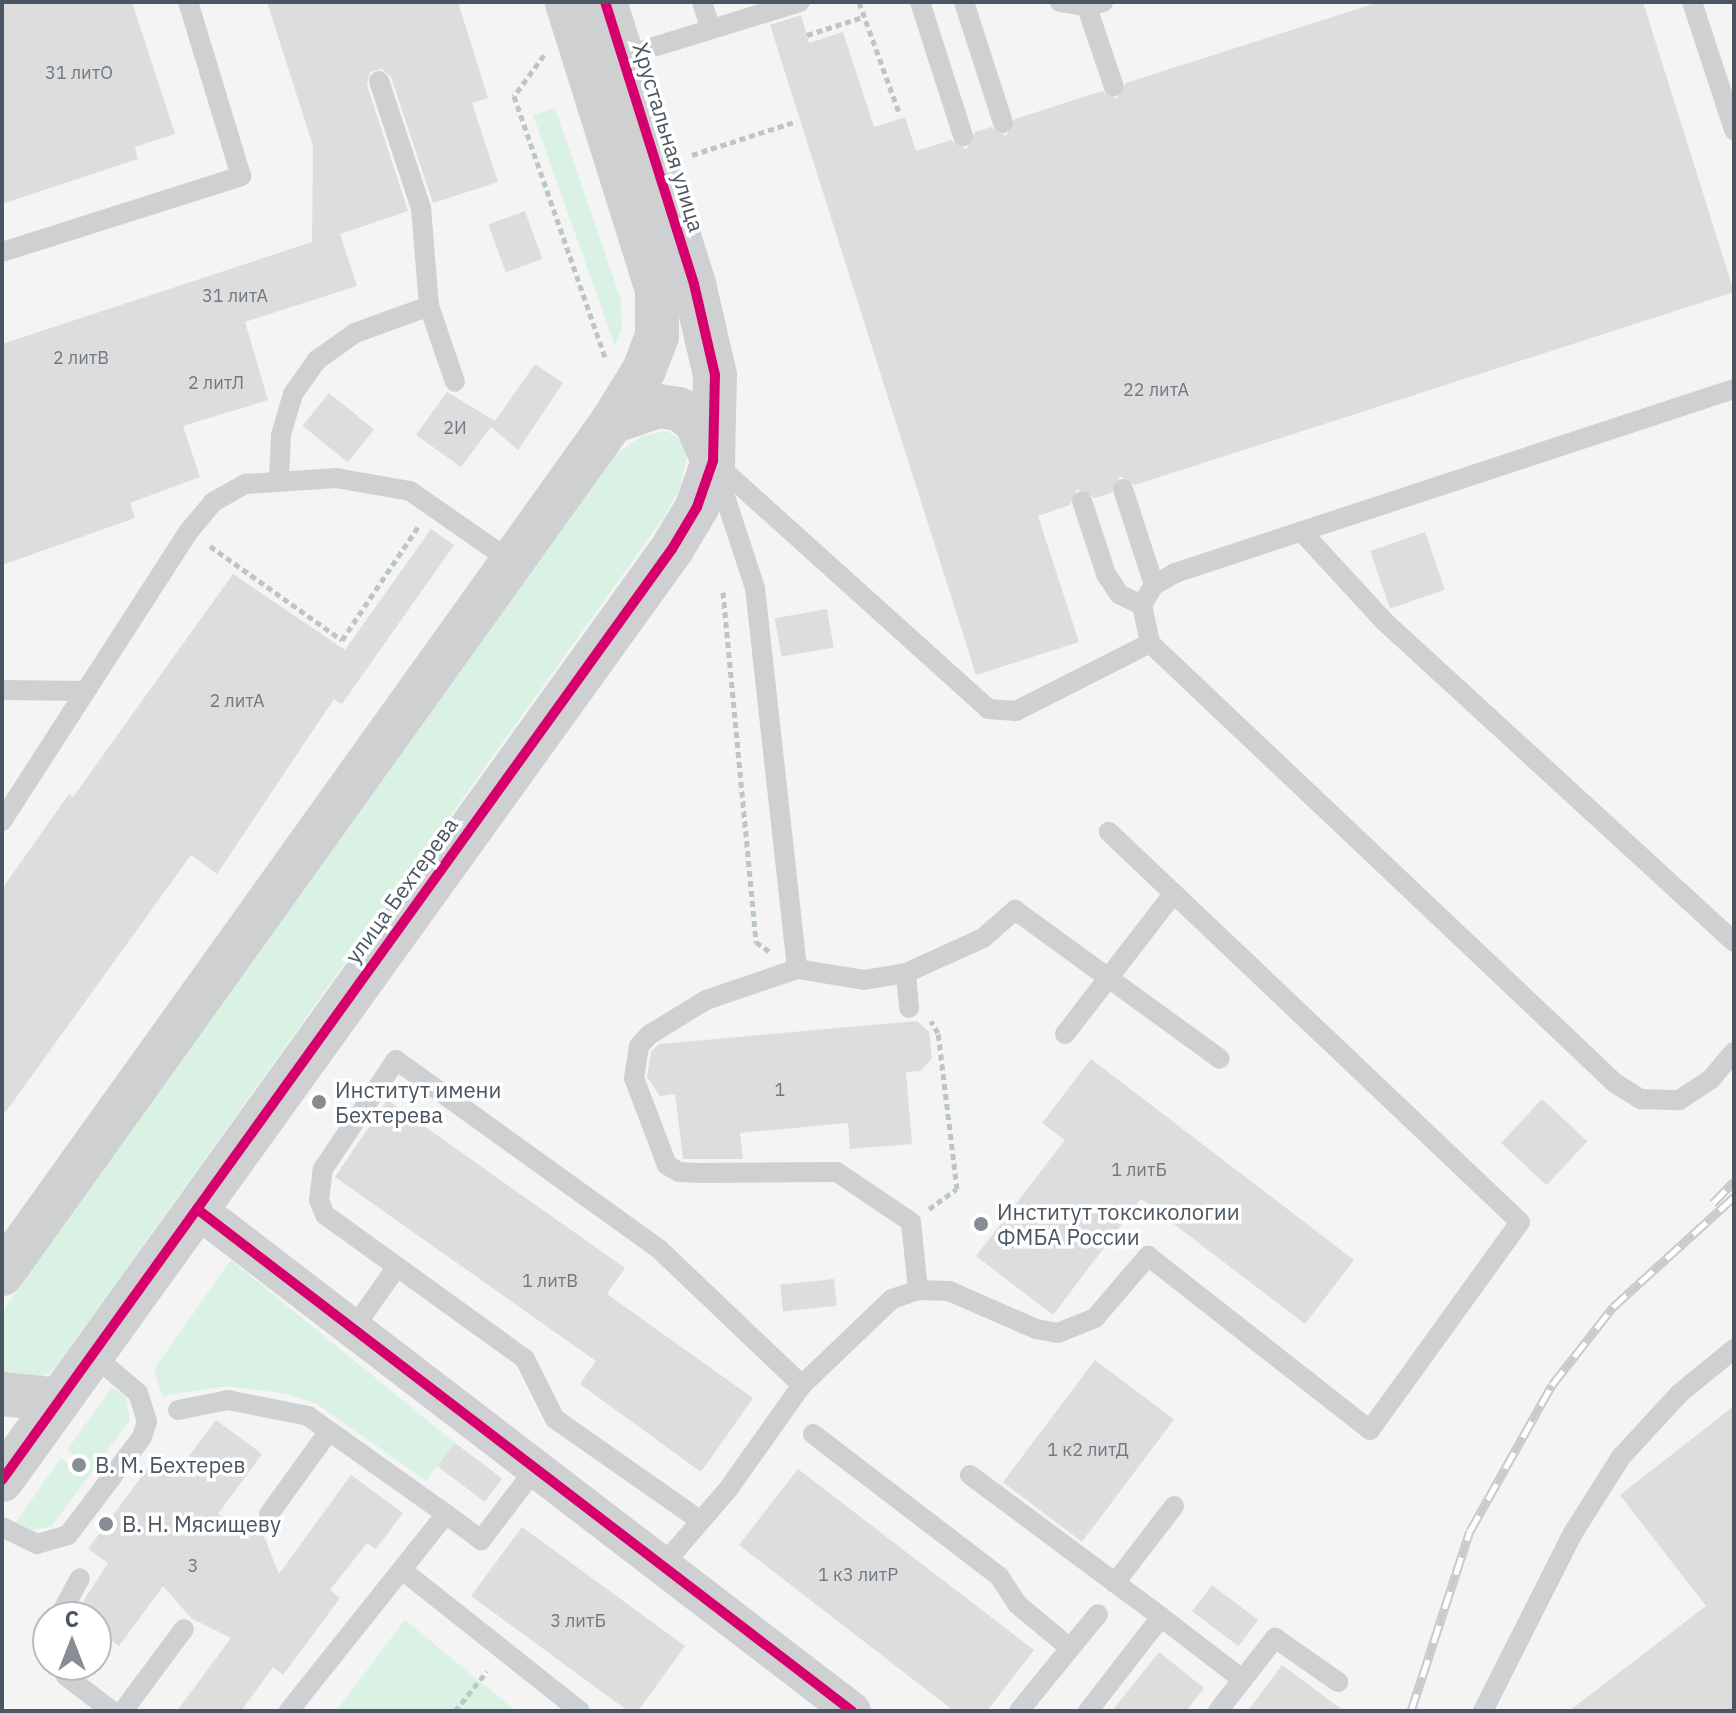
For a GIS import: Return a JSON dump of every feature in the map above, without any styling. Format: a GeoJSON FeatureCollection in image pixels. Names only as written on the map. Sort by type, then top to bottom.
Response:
{"type":"FeatureCollection","features":[{"type":"Feature","properties":{"kind":"street","name":"Хрустальная улица"},"geometry":{"type":"LineString","coordinates":[[567,2],[605,62],[676,287]]}},
{"type":"Feature","properties":{"kind":"street","name":"Хрустальная улица"},"geometry":{"type":"LineString","coordinates":[[605,2],[605,62]]}},
{"type":"Feature","properties":{"kind":"street"},"geometry":{"type":"LineString","coordinates":[[2,1274],[612,422],[657,336],[676,287]]}},
{"type":"Feature","properties":{"kind":"street","name":"улица Бехтерева"},"geometry":{"type":"LineString","coordinates":[[2,1480],[672,549],[697,507],[713,461],[715,375],[676,287]]}},
{"type":"Feature","properties":{"kind":"street"},"geometry":{"type":"LineString","coordinates":[[612,422],[658,406],[679,409],[696,422],[713,461]]}},
{"type":"Feature","properties":{"kind":"street"},"geometry":{"type":"LineString","coordinates":[[197,1209],[852,1711]]}},
{"type":"Feature","properties":{"kind":"street"},"geometry":{"type":"LineString","coordinates":[[2,1394],[60,1400]]}},
{"type":"Feature","properties":{"kind":"lane"},"geometry":{"type":"LineString","coordinates":[[2,252],[241,176],[188,2]]}},
{"type":"Feature","properties":{"kind":"lane"},"geometry":{"type":"LineString","coordinates":[[702,2],[711,29]]}},
{"type":"Feature","properties":{"kind":"lane"},"geometry":{"type":"LineString","coordinates":[[605,62],[800,2]]}},
{"type":"Feature","properties":{"kind":"lane"},"geometry":{"type":"LineString","coordinates":[[920,2],[963,136]]}},
{"type":"Feature","properties":{"kind":"lane"},"geometry":{"type":"LineString","coordinates":[[964,2],[1003,123]]}},
{"type":"Feature","properties":{"kind":"lane"},"geometry":{"type":"LineString","coordinates":[[1060,2],[1095,4],[1114,87]]}},
{"type":"Feature","properties":{"kind":"lane"},"geometry":{"type":"LineString","coordinates":[[1692,2],[1734,130]]}},
{"type":"Feature","properties":{"kind":"lane"},"geometry":{"type":"LineString","coordinates":[[379,81],[421,208],[429,306],[455,382]]}},
{"type":"Feature","properties":{"kind":"lane"},"geometry":{"type":"LineString","coordinates":[[279,478],[281,435],[293,394],[317,360],[355,333],[429,306]]}},
{"type":"Feature","properties":{"kind":"lane"},"geometry":{"type":"LineString","coordinates":[[1734,389],[1302,532],[1154,585],[1142,605],[1150,643],[1615,1083],[1641,1099],[1679,1100],[1711,1079],[1734,1052]]}},
{"type":"Feature","properties":{"kind":"lane"},"geometry":{"type":"LineString","coordinates":[[713,461],[988,709],[1016,711],[1150,643]]}},
{"type":"Feature","properties":{"kind":"lane"},"geometry":{"type":"LineString","coordinates":[[713,461],[755,588],[797,969]]}},
{"type":"Feature","properties":{"kind":"lane"},"geometry":{"type":"LineString","coordinates":[[2,821],[189,531],[213,502],[246,484],[279,478],[375,481],[410,491],[512,562]]}},
{"type":"Feature","properties":{"kind":"lane"},"geometry":{"type":"LineString","coordinates":[[1123,489],[1154,585]]}},
{"type":"Feature","properties":{"kind":"lane"},"geometry":{"type":"LineString","coordinates":[[1082,501],[1106,574],[1119,594],[1142,605]]}},
{"type":"Feature","properties":{"kind":"lane"},"geometry":{"type":"LineString","coordinates":[[1302,532],[1385,622],[1734,942]]}},
{"type":"Feature","properties":{"kind":"lane"},"geometry":{"type":"LineString","coordinates":[[2,690],[85,691]]}},
{"type":"Feature","properties":{"kind":"lane"},"geometry":{"type":"LineString","coordinates":[[662,1566],[698,1519],[729,1488],[802,1385],[892,1299],[918,1290],[949,1291],[1036,1329],[1058,1333],[1095,1318],[1148,1256],[1370,1430],[1520,1222],[1109,832]]}},
{"type":"Feature","properties":{"kind":"lane"},"geometry":{"type":"LineString","coordinates":[[1065,1034],[1174,893]]}},
{"type":"Feature","properties":{"kind":"lane"},"geometry":{"type":"LineString","coordinates":[[918,1290],[911,1222],[837,1172],[679,1172],[659,1151],[634,1078],[639,1046],[670,1019],[706,1000],[797,969],[864,980],[906,973],[983,938],[1015,910],[1220,1059]]}},
{"type":"Feature","properties":{"kind":"lane"},"geometry":{"type":"LineString","coordinates":[[906,973],[909,1008]]}},
{"type":"Feature","properties":{"kind":"lane"},"geometry":{"type":"LineString","coordinates":[[698,1519],[555,1419],[525,1359],[325,1215],[319,1184],[323,1169],[396,1060],[659,1249],[802,1385]]}},
{"type":"Feature","properties":{"kind":"lane"},"geometry":{"type":"LineString","coordinates":[[353,1329],[396,1268]]}},
{"type":"Feature","properties":{"kind":"lane"},"geometry":{"type":"LineString","coordinates":[[1483,1711],[1573,1533],[1621,1457],[1680,1393],[1734,1349]]}},
{"type":"Feature","properties":{"kind":"lane"},"geometry":{"type":"LineString","coordinates":[[2,1527],[37,1544],[68,1535],[142,1437],[147,1422],[138,1393],[93,1355]]}},
{"type":"Feature","properties":{"kind":"lane"},"geometry":{"type":"LineString","coordinates":[[178,1410],[215,1401],[255,1402],[308,1416],[481,1540],[536,1468]]}},
{"type":"Feature","properties":{"kind":"lane"},"geometry":{"type":"LineString","coordinates":[[269,1514],[329,1431]]}},
{"type":"Feature","properties":{"kind":"lane"},"geometry":{"type":"LineString","coordinates":[[813,1434],[999,1576],[1017,1604],[1070,1648]]}},
{"type":"Feature","properties":{"kind":"lane"},"geometry":{"type":"LineString","coordinates":[[970,1475],[1243,1680]]}},
{"type":"Feature","properties":{"kind":"lane"},"geometry":{"type":"LineString","coordinates":[[1115,1583],[1174,1506]]}},
{"type":"Feature","properties":{"kind":"lane"},"geometry":{"type":"LineString","coordinates":[[289,1711],[446,1514]]}},
{"type":"Feature","properties":{"kind":"lane"},"geometry":{"type":"LineString","coordinates":[[402,1570],[505,1647],[580,1711]]}},
{"type":"Feature","properties":{"kind":"lane"},"geometry":{"type":"LineString","coordinates":[[68,1601],[80,1578]]}},
{"type":"Feature","properties":{"kind":"lane"},"geometry":{"type":"LineString","coordinates":[[1019,1711],[1098,1614]]}},
{"type":"Feature","properties":{"kind":"lane"},"geometry":{"type":"LineString","coordinates":[[1088,1711],[1161,1617]]}},
{"type":"Feature","properties":{"kind":"lane"},"geometry":{"type":"LineString","coordinates":[[123,1711],[184,1629]]}},
{"type":"Feature","properties":{"kind":"lane"},"geometry":{"type":"LineString","coordinates":[[1218,1711],[1275,1638],[1338,1682]]}},
{"type":"Feature","properties":{"kind":"lane"},"geometry":{"type":"LineString","coordinates":[[73,1681],[112,1711]]}},
{"type":"Feature","properties":{"kind":"path"},"geometry":{"type":"LineString","coordinates":[[859,2],[900,115]]}},
{"type":"Feature","properties":{"kind":"path"},"geometry":{"type":"LineString","coordinates":[[807,35],[863,17]]}},
{"type":"Feature","properties":{"kind":"path"},"geometry":{"type":"LineString","coordinates":[[550,46],[514,96],[610,372]]}},
{"type":"Feature","properties":{"kind":"path"},"geometry":{"type":"LineString","coordinates":[[683,158],[797,121]]}},
{"type":"Feature","properties":{"kind":"path"},"geometry":{"type":"LineString","coordinates":[[189,531],[342,640],[432,507]]}},
{"type":"Feature","properties":{"kind":"path"},"geometry":{"type":"LineString","coordinates":[[723,592],[756,942],[797,969]]}},
{"type":"Feature","properties":{"kind":"path"},"geometry":{"type":"LineString","coordinates":[[909,1008],[930,1020],[938,1033],[957,1189],[911,1222]]}},
{"type":"Feature","properties":{"kind":"path"},"geometry":{"type":"LineString","coordinates":[[455,1711],[505,1647]]}},
{"type":"Feature","properties":{"kind":"green space"},"geometry":{"type":"Polygon","coordinates":[[[555,108],[621,300],[622,328],[615,346],[533,115],[555,108]]]}},
{"type":"Feature","properties":{"kind":"green space"},"geometry":{"type":"Polygon","coordinates":[[[667,431],[681,440],[687,456],[680,488],[664,517],[56,1367],[41,1378],[2,1375],[2,1312],[617,453],[642,436],[667,431]]]}},
{"type":"Feature","properties":{"kind":"green space"},"geometry":{"type":"Polygon","coordinates":[[[231,1260],[455,1443],[426,1481],[317,1404],[288,1394],[226,1386],[162,1396],[154,1369],[231,1260]]]}},
{"type":"Feature","properties":{"kind":"green space"},"geometry":{"type":"Polygon","coordinates":[[[112,1387],[126,1397],[130,1420],[51,1527],[32,1530],[16,1522],[61,1458],[80,1472],[86,1464],[67,1450],[112,1387]]]}},
{"type":"Feature","properties":{"kind":"green space"},"geometry":{"type":"Polygon","coordinates":[[[405,1620],[516,1711],[336,1711],[405,1620]]]}},
{"type":"Feature","properties":{"kind":"building"},"geometry":{"type":"Polygon","coordinates":[[[2,2],[132,2],[175,134],[135,147],[138,159],[2,204],[2,2]]]}},
{"type":"Feature","properties":{"kind":"building"},"geometry":{"type":"Polygon","coordinates":[[[267,2],[458,2],[488,98],[472,103],[498,182],[433,203],[391,77],[382,69],[370,72],[367,85],[408,211],[340,234],[357,286],[245,322],[268,400],[183,426],[200,477],[130,503],[135,518],[2,565],[2,344],[312,242],[313,146],[267,2]]]}},
{"type":"Feature","properties":{"kind":"building"},"geometry":{"type":"Polygon","coordinates":[[[1379,2],[1643,2],[1734,292],[1135,485],[1120,476],[1111,493],[1095,498],[1077,489],[1070,505],[1038,516],[1079,642],[976,675],[770,25],[801,15],[809,43],[843,32],[874,127],[905,117],[916,151],[951,140],[966,149],[975,132],[991,127],[1006,136],[1015,119],[1102,91],[1117,99],[1126,83],[1379,2]]]}},
{"type":"Feature","properties":{"kind":"building"},"geometry":{"type":"Polygon","coordinates":[[[525,211],[542,259],[506,272],[488,224],[525,211]]]}},
{"type":"Feature","properties":{"kind":"building"},"geometry":{"type":"Polygon","coordinates":[[[535,364],[563,383],[518,450],[491,427],[461,467],[416,435],[447,392],[495,421],[535,364]]]}},
{"type":"Feature","properties":{"kind":"building"},"geometry":{"type":"Polygon","coordinates":[[[329,393],[374,430],[348,462],[303,426],[329,393]]]}},
{"type":"Feature","properties":{"kind":"building"},"geometry":{"type":"Polygon","coordinates":[[[431,529],[454,545],[342,704],[334,699],[217,874],[191,855],[2,1117],[2,889],[69,794],[73,797],[233,574],[345,650],[431,529]]]}},
{"type":"Feature","properties":{"kind":"building"},"geometry":{"type":"Polygon","coordinates":[[[1425,532],[1445,590],[1390,609],[1370,551],[1425,532]]]}},
{"type":"Feature","properties":{"kind":"building"},"geometry":{"type":"Polygon","coordinates":[[[827,609],[834,647],[782,657],[775,618],[827,609]]]}},
{"type":"Feature","properties":{"kind":"building"},"geometry":{"type":"Polygon","coordinates":[[[917,1021],[929,1032],[932,1058],[921,1071],[906,1072],[912,1144],[850,1149],[848,1123],[740,1133],[743,1159],[683,1159],[675,1094],[660,1096],[647,1077],[651,1052],[659,1044],[917,1021]]]}},
{"type":"Feature","properties":{"kind":"building"},"geometry":{"type":"Polygon","coordinates":[[[1091,1059],[1354,1260],[1305,1324],[1141,1199],[1053,1315],[976,1256],[1065,1140],[1042,1123],[1091,1059]]]}},
{"type":"Feature","properties":{"kind":"building"},"geometry":{"type":"Polygon","coordinates":[[[1542,1099],[1587,1141],[1546,1185],[1501,1143],[1542,1099]]]}},
{"type":"Feature","properties":{"kind":"building"},"geometry":{"type":"Polygon","coordinates":[[[387,1100],[625,1268],[607,1294],[753,1398],[701,1472],[580,1384],[596,1361],[335,1177],[387,1100]]]}},
{"type":"Feature","properties":{"kind":"building"},"geometry":{"type":"Polygon","coordinates":[[[834,1279],[837,1306],[783,1311],[780,1285],[834,1279]]]}},
{"type":"Feature","properties":{"kind":"building"},"geometry":{"type":"Polygon","coordinates":[[[1095,1360],[1174,1420],[1082,1542],[1003,1482],[1095,1360]]]}},
{"type":"Feature","properties":{"kind":"building"},"geometry":{"type":"Polygon","coordinates":[[[1734,1406],[1734,1711],[1569,1711],[1706,1606],[1620,1495],[1734,1406]]]}},
{"type":"Feature","properties":{"kind":"building"},"geometry":{"type":"Polygon","coordinates":[[[216,1420],[262,1454],[218,1514],[263,1534],[279,1574],[351,1475],[403,1513],[376,1549],[367,1543],[330,1590],[340,1598],[283,1675],[273,1667],[241,1711],[177,1711],[231,1638],[191,1618],[163,1586],[119,1646],[112,1641],[112,1601],[83,1601],[108,1563],[88,1549],[159,1453],[180,1468],[216,1420]]]}},
{"type":"Feature","properties":{"kind":"building"},"geometry":{"type":"Polygon","coordinates":[[[455,1443],[502,1479],[485,1502],[438,1466],[455,1443]]]}},
{"type":"Feature","properties":{"kind":"building"},"geometry":{"type":"Polygon","coordinates":[[[798,1469],[1034,1650],[987,1711],[954,1711],[739,1545],[798,1469]]]}},
{"type":"Feature","properties":{"kind":"building"},"geometry":{"type":"Polygon","coordinates":[[[522,1527],[685,1646],[638,1711],[628,1711],[471,1596],[522,1527]]]}},
{"type":"Feature","properties":{"kind":"building"},"geometry":{"type":"Polygon","coordinates":[[[1212,1585],[1258,1620],[1238,1646],[1192,1611],[1212,1585]]]}},
{"type":"Feature","properties":{"kind":"building"},"geometry":{"type":"Polygon","coordinates":[[[1159,1652],[1204,1688],[1186,1711],[1112,1711],[1159,1652]]]}},
{"type":"Feature","properties":{"kind":"building"},"geometry":{"type":"Polygon","coordinates":[[[1282,1665],[1344,1711],[1248,1711],[1282,1665]]]}},
{"type":"Feature","properties":{"kind":"railway"},"geometry":{"type":"LineString","coordinates":[[1713,1203],[1734,1181]]}},
{"type":"Feature","properties":{"kind":"railway"},"geometry":{"type":"LineString","coordinates":[[1411,1711],[1470,1531],[1552,1385],[1613,1307],[1734,1197]]}},
{"type":"Feature","properties":{"kind":"cycle path"},"geometry":{"type":"LineString","coordinates":[[2,1480],[672,549],[697,507],[713,461],[715,375],[694,284],[605,2]]}},
{"type":"Feature","properties":{"kind":"cycle path"},"geometry":{"type":"LineString","coordinates":[[197,1209],[852,1711]]}},
{"type":"Feature","properties":{"kind":"place","name":"Институт имени Бехтерева"},"geometry":{"type":"Point","coordinates":[319,1102]}},
{"type":"Feature","properties":{"kind":"place","name":"Институт токсикологии ФМБА России"},"geometry":{"type":"Point","coordinates":[981,1224]}},
{"type":"Feature","properties":{"kind":"place","name":"В. М. Бехтерев"},"geometry":{"type":"Point","coordinates":[79,1465]}},
{"type":"Feature","properties":{"kind":"place","name":"В. Н. Мясищеву"},"geometry":{"type":"Point","coordinates":[106,1524]}}]}
